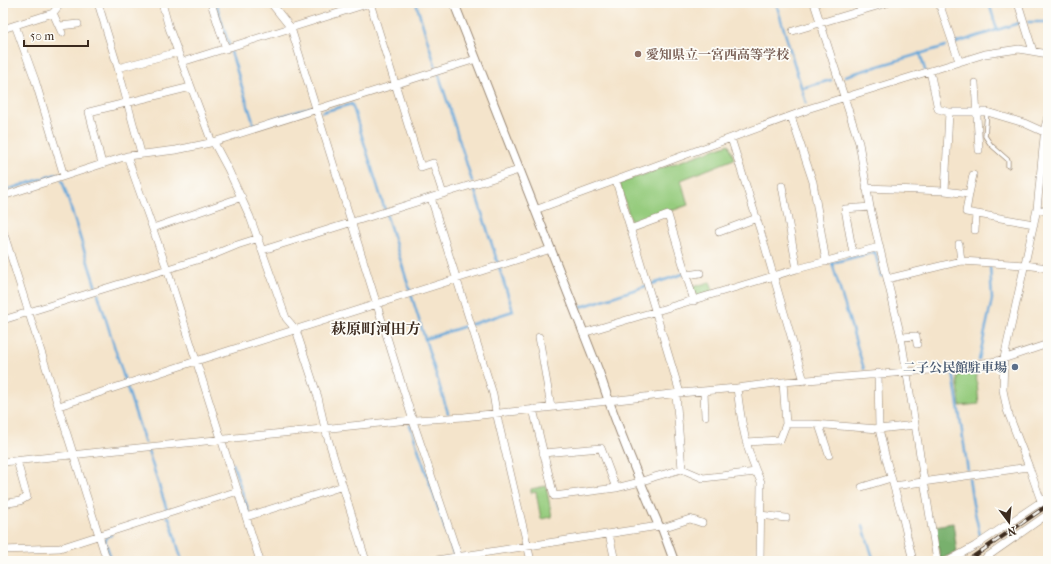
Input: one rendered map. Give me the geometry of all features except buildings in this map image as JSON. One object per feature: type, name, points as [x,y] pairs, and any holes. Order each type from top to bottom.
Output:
[{"type":"street","points":[[3,29],[53,13],[60,3]]},
{"type":"street","points":[[98,3],[142,153]]},
{"type":"street","points":[[162,3],[169,28],[210,140],[213,141],[242,197],[259,238],[286,318],[296,330],[318,397],[325,429],[366,561]]},
{"type":"street","points":[[212,3],[226,49]]},
{"type":"street","points":[[271,3],[291,28],[413,420],[455,547],[461,559]]},
{"type":"street","points":[[182,62],[370,3],[421,167],[433,163],[443,194]]},
{"type":"street","points":[[454,3],[551,249],[608,401],[640,482],[674,561]]},
{"type":"street","points":[[816,3],[820,23],[859,143],[870,207],[901,337],[936,561]]},
{"type":"street","points":[[793,31],[876,5],[887,3]]},
{"type":"street","points":[[939,3],[959,61]]},
{"type":"street","points":[[1018,3],[1033,51]]},
{"type":"street","points":[[53,13],[62,33]]},
{"type":"street","points":[[60,26],[78,24]]},
{"type":"street","points":[[15,25],[35,80],[64,176]]},
{"type":"street","points":[[535,210],[807,110],[807,108],[959,61],[985,54],[1019,49],[1048,54]]},
{"type":"street","points":[[118,68],[178,52]]},
{"type":"street","points":[[3,196],[127,156],[176,150],[213,141],[476,59]]},
{"type":"street","points":[[930,71],[938,109],[949,112],[987,112],[1024,123],[1044,132]]},
{"type":"street","points":[[975,83],[978,112],[979,150]]},
{"type":"street","points":[[102,164],[89,112],[191,87]]},
{"type":"street","points":[[945,191],[949,112]]},
{"type":"street","points":[[791,116],[813,182],[826,262]]},
{"type":"street","points":[[981,561],[1048,513],[1041,501],[1007,410],[1003,390],[1004,358],[1037,210],[1044,132],[1048,116]]},
{"type":"street","points":[[731,138],[804,381]]},
{"type":"street","points":[[127,156],[167,269],[260,561]]},
{"type":"street","points":[[263,250],[519,170]]},
{"type":"street","points":[[973,175],[966,212],[1034,224]]},
{"type":"street","points":[[616,181],[678,393],[682,469]]},
{"type":"street","points":[[782,186],[797,269]]},
{"type":"street","points":[[866,188],[945,191],[969,194]]},
{"type":"street","points":[[153,228],[242,197]]},
{"type":"street","points":[[431,198],[491,387],[531,561]]},
{"type":"street","points":[[853,254],[845,209],[870,207]]},
{"type":"street","points":[[1037,210],[1048,212]]},
{"type":"street","points":[[975,230],[976,214]]},
{"type":"street","points":[[630,229],[668,215],[694,301]]},
{"type":"street","points":[[719,232],[756,218]]},
{"type":"street","points":[[3,231],[107,561]]},
{"type":"street","points":[[3,320],[167,269],[259,238]]},
{"type":"street","points":[[959,244],[960,261]]},
{"type":"street","points":[[583,333],[797,269],[879,247]]},
{"type":"street","points":[[59,406],[196,361],[457,280],[551,249]]},
{"type":"street","points":[[887,279],[960,261],[1048,268]]},
{"type":"street","points":[[687,276],[700,273]]},
{"type":"street","points":[[901,337],[916,336],[917,344]]},
{"type":"street","points":[[539,337],[551,407]]},
{"type":"street","points":[[3,462],[413,420],[464,417],[496,412],[678,393],[704,392],[782,382],[878,373],[907,372],[997,361],[1048,344]]},
{"type":"street","points":[[878,373],[879,429],[913,561]]},
{"type":"street","points":[[746,442],[780,440],[786,424],[782,382]]},
{"type":"street","points":[[737,388],[741,422],[746,442],[761,482],[760,561]]},
{"type":"street","points":[[704,392],[706,416]]},
{"type":"street","points":[[533,409],[554,496],[616,488],[682,469],[703,478],[756,472]]},
{"type":"street","points":[[786,424],[879,429],[915,425]]},
{"type":"street","points":[[819,425],[830,454]]},
{"type":"street","points":[[543,454],[600,448],[616,488]]},
{"type":"street","points":[[3,504],[20,501],[27,497],[17,461]]},
{"type":"street","points":[[894,486],[1029,467]]},
{"type":"street","points":[[862,487],[891,478]]},
{"type":"street","points":[[246,517],[343,486]]},
{"type":"street","points":[[3,550],[60,548],[238,491]]},
{"type":"street","points":[[948,561],[975,546],[1048,496]]},
{"type":"street","points":[[760,515],[786,518]]},
{"type":"street","points":[[430,561],[461,559],[527,546],[660,527],[690,519],[702,523]]},
{"type":"street","points":[[609,534],[615,561]]},
{"type":"lane","points":[[987,112],[986,136],[991,145],[1008,160],[1008,166]]},
{"type":"green space","points":[[729,144],[734,159],[681,180],[688,205],[632,225],[620,183]]},
{"type":"green space","points":[[710,282],[714,294],[695,299],[692,287]]},
{"type":"green space","points":[[976,373],[979,404],[960,406],[957,375]]},
{"type":"green space","points":[[546,486],[552,517],[541,519],[536,492],[531,493],[531,489]]},
{"type":"green space","points":[[953,523],[957,552],[940,559],[935,526]]},
{"type":"waterway","points":[[216,3],[229,45]]},
{"type":"waterway","points":[[416,3],[436,68]]},
{"type":"waterway","points":[[776,3],[806,103]]},
{"type":"waterway","points":[[989,3],[997,30]]},
{"type":"waterway","points":[[956,43],[1022,22]]},
{"type":"waterway","points":[[1028,22],[1048,22]]},
{"type":"waterway","points":[[845,76],[946,46]]},
{"type":"waterway","points":[[231,52],[254,125],[312,107]]},
{"type":"waterway","points":[[920,53],[925,70]]},
{"type":"waterway","points":[[439,75],[472,181]]},
{"type":"waterway","points":[[802,88],[831,80]]},
{"type":"waterway","points":[[322,112],[352,104],[448,413]]},
{"type":"waterway","points":[[3,191],[57,174]]},
{"type":"waterway","points":[[62,180],[96,288]]},
{"type":"waterway","points":[[425,339],[513,311],[474,188]]},
{"type":"waterway","points":[[864,369],[832,263],[875,252],[881,276],[883,276]]},
{"type":"waterway","points":[[979,360],[992,299],[990,266]]},
{"type":"waterway","points":[[581,307],[683,274]]},
{"type":"waterway","points":[[98,294],[125,381]]},
{"type":"waterway","points":[[953,372],[968,471]]},
{"type":"waterway","points":[[127,387],[145,443]]},
{"type":"waterway","points":[[410,425],[454,555]]},
{"type":"waterway","points":[[148,451],[167,510]]},
{"type":"waterway","points":[[233,464],[249,513]]},
{"type":"waterway","points":[[969,478],[980,535]]},
{"type":"waterway","points":[[167,517],[169,517],[182,561]]},
{"type":"waterway","points":[[863,526],[874,561]]},
{"type":"waterway","points":[[111,535],[108,536],[105,541],[112,561]]},
{"type":"railway","points":[[967,561],[1048,505]]},
{"type":"place","name":"愛知県立一宮西高等学校","points":[[638,54]]},
{"type":"place","name":"二子公民館駐車場","points":[[1015,367]]},
{"type":"district","name":"萩原町河田方","points":[[376,329]]}]
